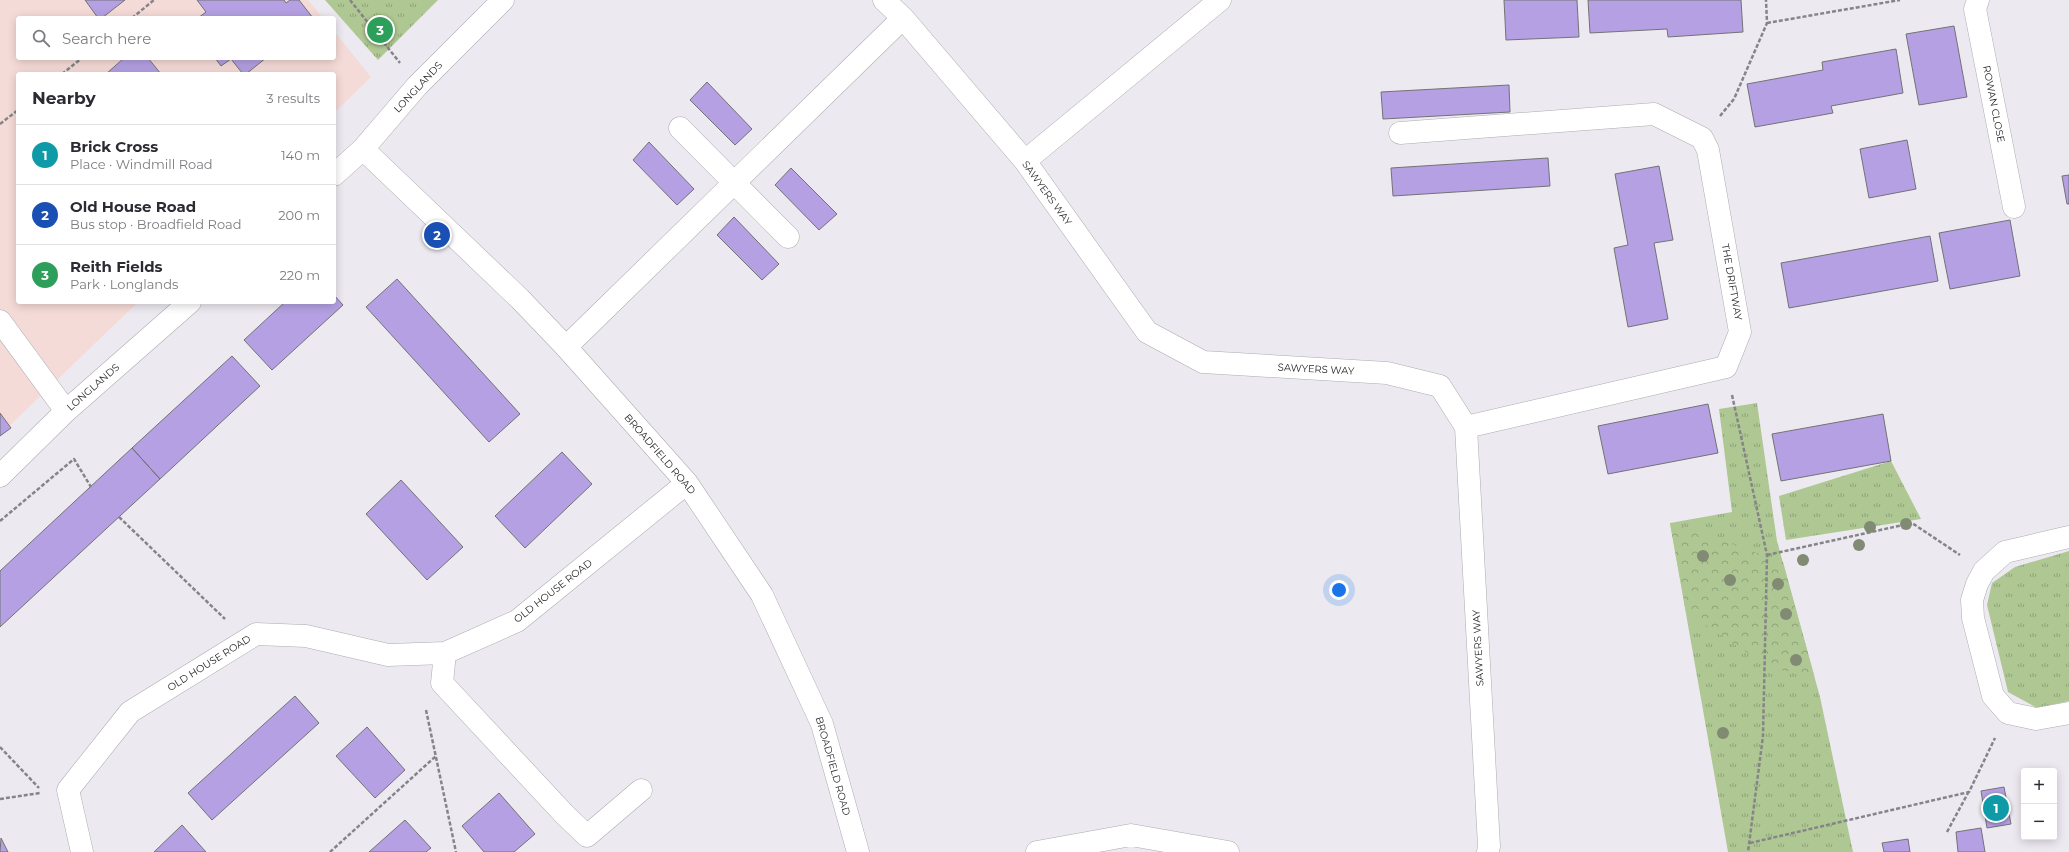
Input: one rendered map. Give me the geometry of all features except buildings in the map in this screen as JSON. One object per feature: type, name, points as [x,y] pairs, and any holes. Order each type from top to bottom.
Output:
[{"type":"street","name":"LONGLANDS","points":[[336,173],[363,149],[417,86],[503,0]]},
{"type":"street","name":"SAWYERS WAY","points":[[884,0],[903,18],[1025,161],[1147,332],[1203,362],[1387,373],[1440,386],[1466,427],[1489,846],[1488,852]]},
{"type":"street","name":"ROWAN CLOSE","points":[[1978,0],[1976,9],[2014,207]]},
{"type":"street","points":[[1025,161],[1210,3]]},
{"type":"street","points":[[566,347],[903,18]]},
{"type":"street","points":[[1400,133],[1654,114],[1702,138]]},
{"type":"street","points":[[680,128],[788,237]]},
{"type":"street","name":"THE DRIFTWAY","points":[[1702,138],[1708,150],[1740,332],[1726,367]]},
{"type":"street","name":"BROADFIELD ROAD","points":[[363,149],[520,299],[566,347],[687,483],[762,595],[819,717],[858,852]]},
{"type":"street","name":"LONGLANDS","points":[[0,476],[66,411],[188,304]]},
{"type":"street","points":[[0,321],[66,411]]},
{"type":"street","points":[[1466,427],[1726,367]]},
{"type":"street","name":"OLD HOUSE ROAD","points":[[82,852],[68,790],[130,712],[256,634],[306,636],[388,655],[445,653],[517,621],[687,483]]},
{"type":"street","points":[[2069,537],[2005,552],[1984,571],[1977,584],[1972,600],[1973,618],[1993,696],[2008,713],[2036,719],[2069,713]]},
{"type":"street","points":[[445,653],[442,683],[587,836],[641,790]]},
{"type":"street","points":[[1038,852],[1131,835],[1228,852]]},
{"type":"path","points":[[134,16],[154,0]]},
{"type":"path","points":[[350,0],[417,86]]},
{"type":"path","points":[[1702,138],[1734,99],[1767,23],[1766,0]]},
{"type":"path","points":[[1767,23],[1900,0]]},
{"type":"path","points":[[64,72],[80,60]]},
{"type":"path","points":[[0,124],[16,112]]},
{"type":"path","points":[[1726,367],[1767,555],[1763,736],[1748,852]]},
{"type":"path","points":[[0,521],[74,459],[91,487]]},
{"type":"path","points":[[119,517],[235,628],[240,645]]},
{"type":"path","points":[[1767,555],[1912,523],[1984,571]]},
{"type":"path","points":[[425,705],[456,852]]},
{"type":"path","points":[[1947,832],[1969,792],[2008,713]]},
{"type":"path","points":[[0,747],[43,793],[0,799]]},
{"type":"path","points":[[330,852],[436,756]]},
{"type":"path","points":[[1750,843],[1969,792]]},
{"type":"shaded area","points":[[0,0],[308,0],[321,16],[16,16],[16,60],[336,60],[336,33],[371,77],[336,111],[336,72],[16,72],[16,304],[136,304],[0,435]]},
{"type":"green space","points":[[325,0],[438,0],[378,60]]},
{"type":"green space","points":[[1757,403],[1777,541],[1820,697],[1853,852],[1728,852],[1670,523],[1732,512],[1719,409]]},
{"type":"green space","points":[[1891,461],[1921,519],[1786,540],[1779,496]]},
{"type":"green space","points":[[1670,523],[1783,562],[1814,675],[1772,669],[1686,612]]},
{"type":"green space","points":[[2069,551],[2069,701],[2037,708],[2008,692],[1987,605],[1992,583],[2015,567]]},
{"type":"place","name":"Reith Fields","points":[[380,30]]},
{"type":"place","name":"Old House Road","points":[[437,235]]},
{"type":"place","name":"Brick Cross","points":[[1996,808]]}]
